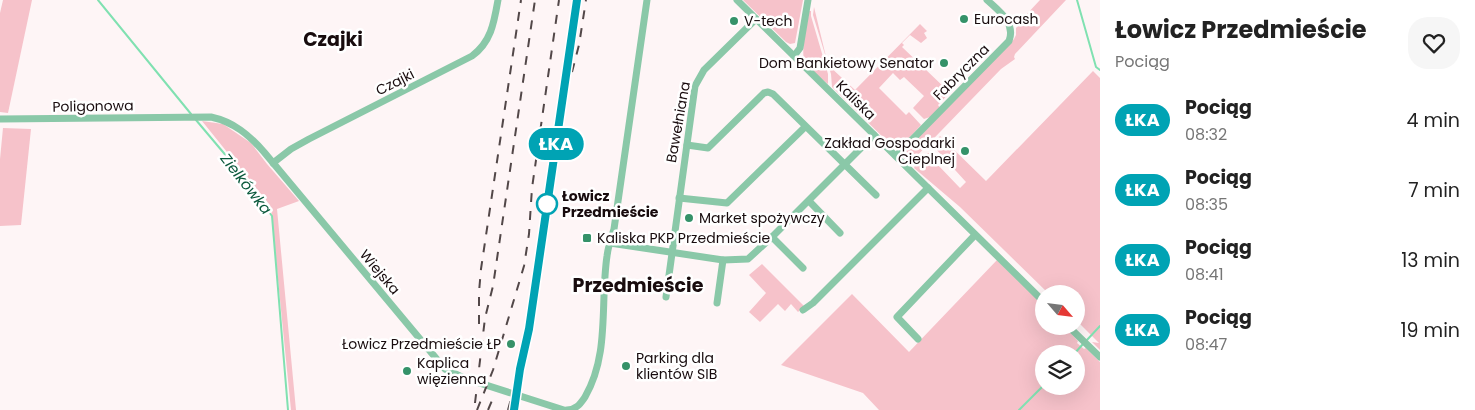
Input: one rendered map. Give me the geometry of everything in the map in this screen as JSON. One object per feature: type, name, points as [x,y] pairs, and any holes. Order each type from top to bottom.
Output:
[{"type":"street","name":"Czajki","points":[[273,163],[291,149],[309,139],[455,66],[479,52],[491,34],[498,0]]},
{"type":"street","points":[[573,410],[580,404],[588,391],[600,358],[607,261],[614,229],[647,0]]},
{"type":"street","name":"Kaliska","points":[[736,0],[1035,293]]},
{"type":"street","points":[[794,56],[800,48],[808,0]]},
{"type":"street","name":"Fabryczna","points":[[896,156],[1009,41],[1012,29],[1010,24],[987,0]]},
{"type":"street","name":"Bawełniana","points":[[666,297],[695,86],[698,78],[756,19]]},
{"type":"street","points":[[686,145],[708,148],[764,92],[768,92],[773,94],[876,195]]},
{"type":"street","name":"Wiejska","points":[[200,117],[216,118],[232,123],[250,137],[445,369],[467,379],[566,410],[573,410]]},
{"type":"street","name":"Poligonowa","points":[[0,119],[200,117]]},
{"type":"street","points":[[679,198],[727,203],[805,127]]},
{"type":"street","points":[[610,243],[723,260],[748,259],[874,135]]},
{"type":"street","points":[[803,310],[928,188]]},
{"type":"street","points":[[809,201],[840,232]]},
{"type":"street","points":[[918,339],[897,317],[975,235]]},
{"type":"street","points":[[772,237],[803,268]]},
{"type":"street","points":[[717,303],[723,260]]},
{"type":"street","points":[[1077,335],[1100,357]]},
{"type":"shaded area","points":[[3,0],[32,0],[8,113],[0,112],[0,13]]},
{"type":"shaded area","points":[[743,0],[803,0],[795,43],[790,44],[786,42]]},
{"type":"shaded area","points":[[1040,0],[1066,0],[1015,54],[1015,59],[1001,69],[910,163],[902,157],[904,152],[1014,39],[1016,28]]},
{"type":"shaded area","points":[[814,7],[827,61],[813,15]]},
{"type":"shaded area","points":[[809,11],[811,11],[828,74],[828,84],[815,74],[805,62],[804,44]]},
{"type":"shaded area","points":[[920,24],[927,31],[924,33],[927,38],[921,43],[910,35],[902,43],[904,45],[902,47],[946,89],[949,87],[951,91],[938,105],[940,108],[930,117],[924,119],[913,108],[924,96],[904,77],[900,80],[893,73],[879,88],[906,115],[909,112],[921,125],[898,150],[832,87],[828,65],[855,90]]},
{"type":"shaded area","points":[[1093,71],[1100,78],[1100,350],[1092,342],[1099,343],[1085,329],[1085,285],[1040,285],[960,207],[914,168],[920,158],[930,153],[940,161],[937,164],[960,188],[966,182],[935,148],[934,143],[940,136],[986,181]]},
{"type":"shaded area","points":[[202,121],[223,124],[251,143],[299,201],[277,209],[296,410],[291,410],[271,209],[269,204]]},
{"type":"shaded area","points":[[3,128],[31,129],[21,225],[0,226],[0,159]]},
{"type":"shaded area","points":[[997,260],[1035,297],[1035,335],[1072,335],[1079,345],[1035,345],[1035,395],[1085,395],[1086,348],[1100,362],[1100,410],[879,410],[863,393],[781,365],[852,294],[909,352]]},
{"type":"shaded area","points":[[762,264],[804,306],[798,312],[791,304],[785,311],[778,304],[760,322],[749,312],[766,293],[749,275]]},
{"type":"waterway","name":"Zielkówka","points":[[98,0],[191,114]]},
{"type":"waterway","points":[[1077,0],[1096,67],[1100,70]]},
{"type":"waterway","name":"Zielkówka","points":[[196,120],[228,158],[272,216],[288,410]]},
{"type":"waterway","points":[[1086,341],[1100,326]]},
{"type":"waterway","points":[[1019,410],[1035,394]]},
{"type":"railway","points":[[479,324],[481,269],[521,0]]},
{"type":"railway","points":[[475,403],[485,318],[493,286],[535,0]]},
{"type":"railway","points":[[477,410],[493,370],[524,266],[529,234],[532,188],[559,0]]},
{"type":"railway","points":[[508,410],[527,340],[577,0]]},
{"type":"railway","points":[[572,72],[579,45],[586,0]]},
{"type":"railway","points":[[488,410],[494,396]]},
{"type":"train","name":"ŁKA","points":[[514,410],[520,369],[529,329],[577,0]]},
{"type":"place","name":"Eurocash","points":[[964,19]]},
{"type":"place","name":"V-tech","points":[[734,21]]},
{"type":"place","name":"Dom Bankietowy Senator","points":[[944,63]]},
{"type":"place","name":"Zakład Gospodarki Cieplnej","points":[[965,151]]},
{"type":"place","name":"Łowicz Przedmieście","points":[[547,204]]},
{"type":"place","name":"Market spożywczy","points":[[689,218]]},
{"type":"place","name":"Kaliska PKP Przedmieście","points":[[587,238]]},
{"type":"place","name":"Łowicz Przedmieście ŁP","points":[[511,344]]},
{"type":"place","name":"Parking dla klientów SIB","points":[[626,366]]},
{"type":"place","name":"Kaplica więzienna","points":[[407,371]]},
{"type":"district","name":"Czajki","points":[[333,39]]},
{"type":"district","name":"Przedmieście","points":[[638,285]]}]
